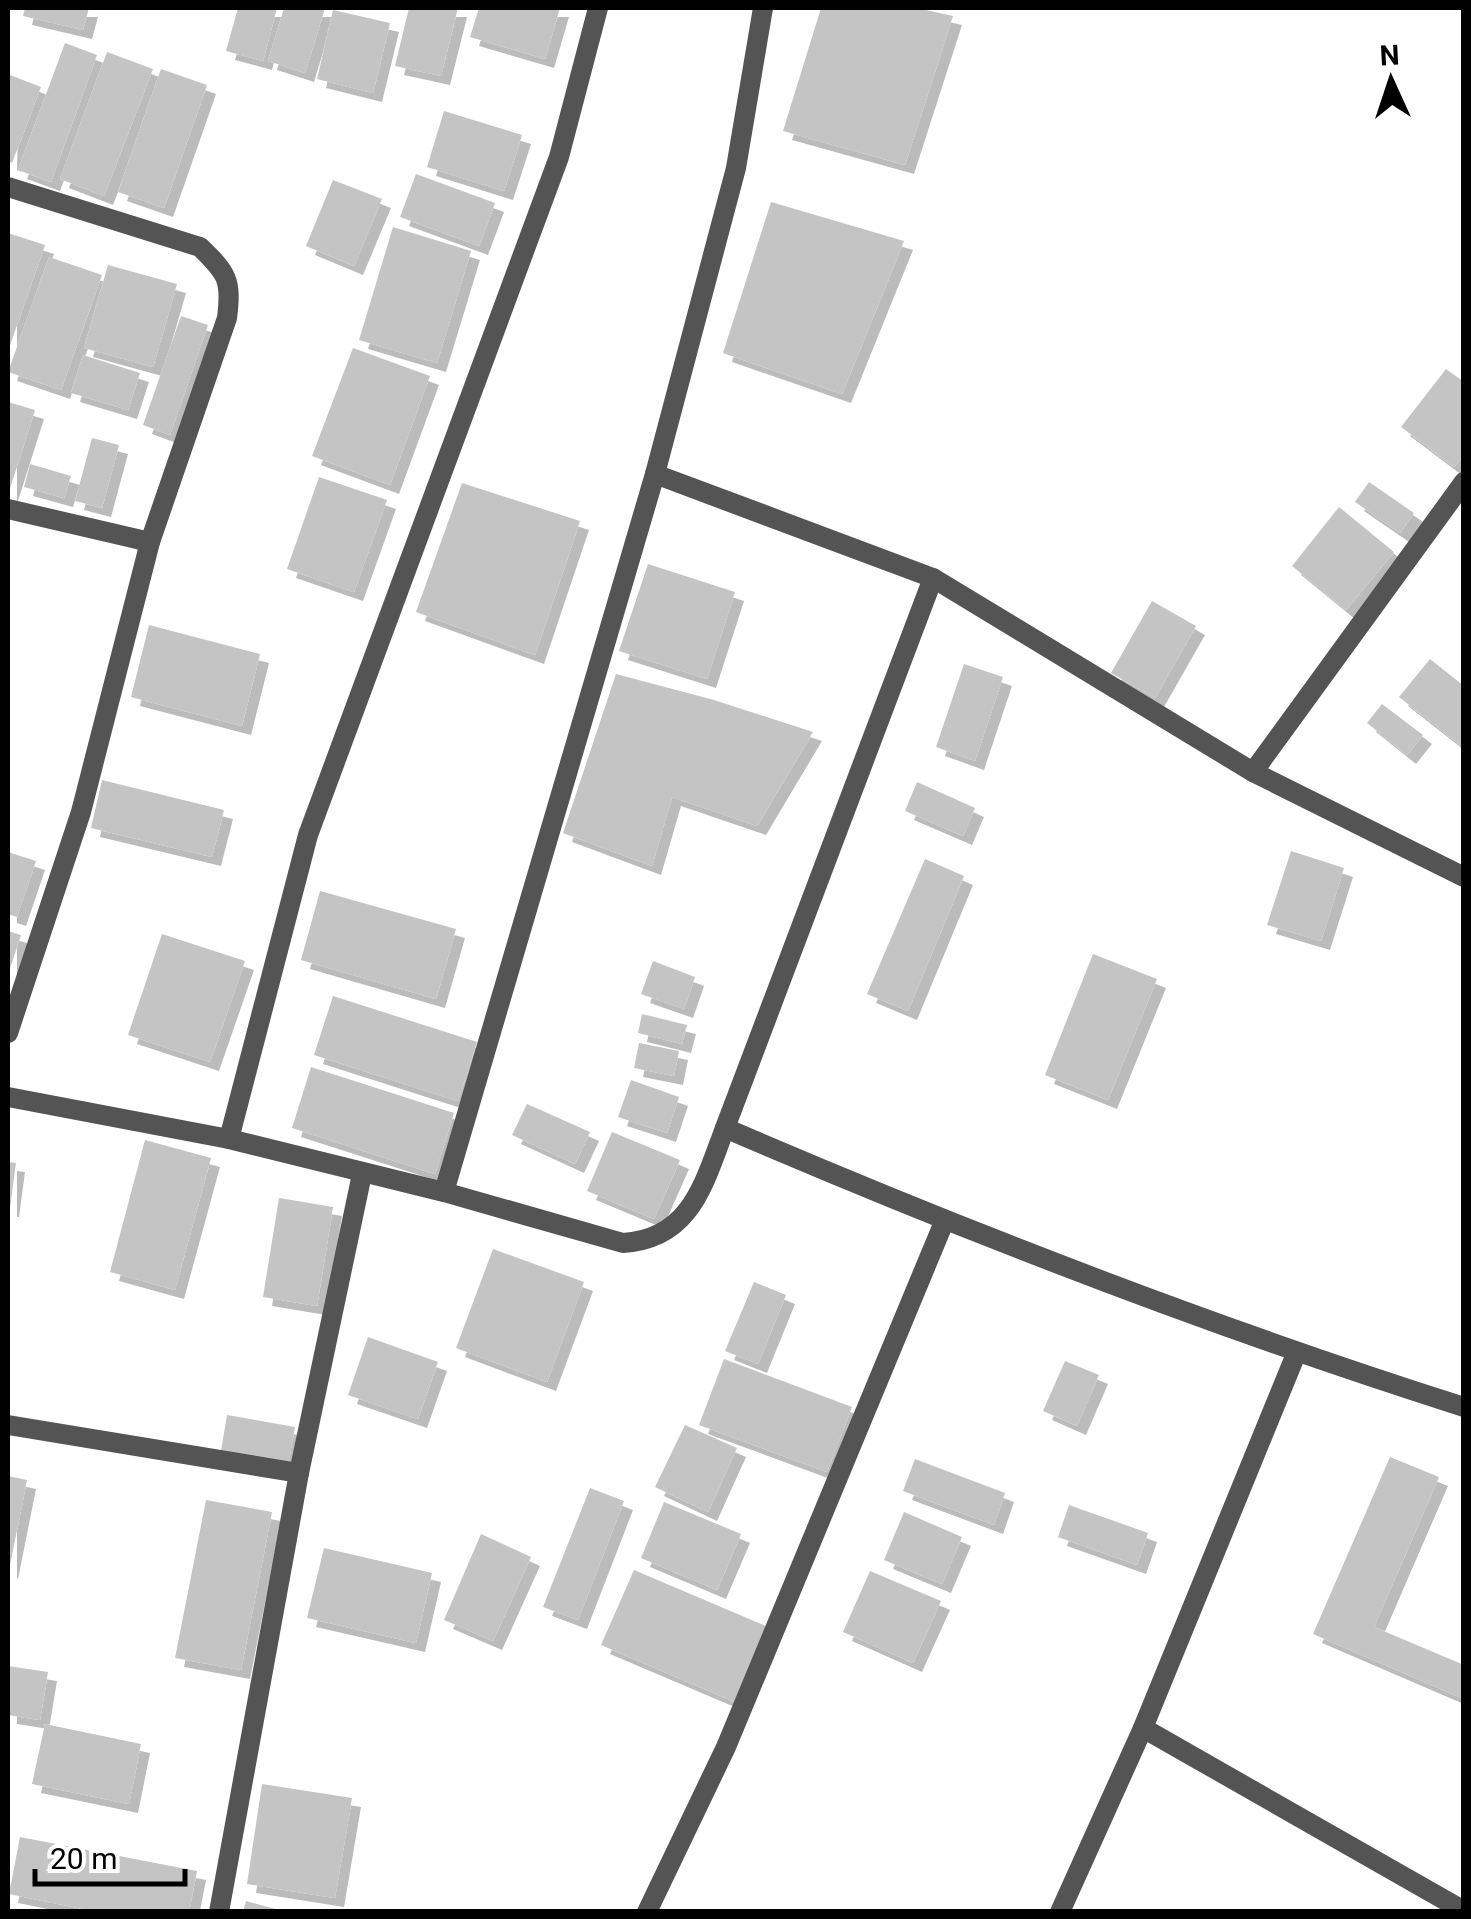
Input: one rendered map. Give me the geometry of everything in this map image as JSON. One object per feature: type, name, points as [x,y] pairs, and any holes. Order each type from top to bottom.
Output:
[{"type":"street","points":[[228,1138],[308,836],[560,157],[598,8]]},
{"type":"street","points":[[444,1192],[655,474],[736,168],[763,8]]},
{"type":"street","points":[[8,187],[200,246],[224,270],[230,296],[227,318],[150,542],[81,812],[8,1033]]},
{"type":"street","points":[[655,474],[933,578],[1253,772],[1464,877]]},
{"type":"street","points":[[1253,772],[1464,482]]},
{"type":"street","points":[[8,509],[150,542]]},
{"type":"street","points":[[8,1097],[228,1138],[444,1192],[600,1239],[642,1242],[669,1230],[688,1213],[725,1128],[933,578]]},
{"type":"street","points":[[725,1128],[944,1222],[1296,1354],[1464,1408]]},
{"type":"street","points":[[219,1912],[299,1473],[362,1174]]},
{"type":"street","points":[[647,1912],[726,1747],[944,1222]]},
{"type":"street","points":[[1060,1912],[1143,1728],[1296,1354]]},
{"type":"street","points":[[8,1425],[299,1473]]},
{"type":"street","points":[[1143,1728],[1464,1912]]},
{"type":"building","points":[[25,8],[89,8],[83,30],[23,16]]},
{"type":"building","points":[[238,8],[277,8],[263,61],[226,51]]},
{"type":"building","points":[[284,8],[325,8],[305,73],[268,61]]},
{"type":"building","points":[[409,8],[458,8],[441,76],[395,66]]},
{"type":"building","points":[[479,8],[560,8],[545,59],[470,37]]},
{"type":"building","points":[[821,8],[917,8],[953,16],[905,165],[783,131]]},
{"type":"building","points":[[333,10],[390,23],[373,93],[317,79]]},
{"type":"building","points":[[65,43],[97,55],[51,182],[18,170]]},
{"type":"building","points":[[107,52],[153,69],[104,196],[60,179]]},
{"type":"building","points":[[161,69],[207,85],[164,208],[118,192]]},
{"type":"building","points":[[10,75],[41,87],[12,163],[8,161]]},
{"type":"building","points":[[444,111],[522,135],[504,191],[427,167]]},
{"type":"building","points":[[416,174],[495,203],[479,246],[400,217]]},
{"type":"building","points":[[333,180],[382,199],[354,266],[306,246]]},
{"type":"building","points":[[771,202],[904,241],[842,394],[723,353]]},
{"type":"building","points":[[393,227],[471,251],[437,363],[359,340]]},
{"type":"building","points":[[8,233],[45,245],[8,351]]},
{"type":"building","points":[[49,257],[102,275],[61,390],[8,372]]},
{"type":"building","points":[[108,265],[177,284],[153,367],[84,348]]},
{"type":"building","points":[[181,316],[208,325],[170,435],[143,425]]},
{"type":"building","points":[[353,348],[430,376],[390,485],[312,456]]},
{"type":"building","points":[[83,355],[140,373],[128,410],[71,393]]},
{"type":"building","points":[[1446,369],[1464,382],[1464,455],[1454,467],[1401,427]]},
{"type":"building","points":[[8,402],[35,410],[8,495]]},
{"type":"building","points":[[92,438],[119,445],[102,508],[75,501]]},
{"type":"building","points":[[30,464],[71,476],[64,498],[24,487]]},
{"type":"building","points":[[319,477],[387,500],[354,592],[287,569]]},
{"type":"building","points":[[1369,482],[1414,513],[1400,533],[1355,502]]},
{"type":"building","points":[[462,483],[580,521],[535,655],[416,612]]},
{"type":"building","points":[[1339,507],[1394,552],[1346,610],[1292,566]]},
{"type":"building","points":[[648,564],[735,592],[707,679],[619,651]]},
{"type":"building","points":[[1152,601],[1196,626],[1155,698],[1111,673]]},
{"type":"building","points":[[149,625],[260,654],[242,726],[131,697]]},
{"type":"building","points":[[1430,659],[1464,686],[1464,748],[1399,697]]},
{"type":"building","points":[[964,664],[1003,677],[975,761],[936,747]]},
{"type":"building","points":[[616,674],[813,732],[757,826],[672,797],[652,866],[563,833]]},
{"type":"building","points":[[1382,704],[1423,735],[1407,755],[1367,723]]},
{"type":"building","points":[[102,780],[224,810],[212,857],[91,828]]},
{"type":"building","points":[[917,782],[975,808],[963,836],[905,811]]},
{"type":"building","points":[[1291,851],[1344,868],[1321,941],[1267,925]]},
{"type":"building","points":[[8,852],[36,861],[17,917],[8,914]]},
{"type":"building","points":[[925,859],[964,876],[908,1011],[867,994]]},
{"type":"building","points":[[320,891],[456,929],[436,999],[301,960]]},
{"type":"building","points":[[8,931],[21,935],[8,975]]},
{"type":"building","points":[[162,934],[245,961],[210,1062],[128,1035]]},
{"type":"building","points":[[1093,954],[1157,979],[1108,1100],[1045,1075]]},
{"type":"building","points":[[653,961],[695,977],[684,1009],[641,994]]},
{"type":"building","points":[[333,996],[477,1042],[458,1101],[314,1055]]},
{"type":"building","points":[[642,1014],[687,1025],[682,1044],[638,1033]]},
{"type":"building","points":[[639,1043],[679,1051],[674,1076],[634,1068]]},
{"type":"building","points":[[311,1067],[454,1113],[435,1174],[292,1128]]},
{"type":"building","points":[[631,1080],[679,1097],[667,1133],[618,1117]]},
{"type":"building","points":[[527,1104],[590,1132],[575,1164],[512,1135]]},
{"type":"building","points":[[612,1132],[680,1160],[654,1219],[587,1191]]},
{"type":"building","points":[[145,1140],[211,1158],[175,1290],[110,1272]]},
{"type":"building","points":[[8,1162],[16,1163],[10,1208],[8,1208]]},
{"type":"building","points":[[279,1198],[333,1207],[317,1306],[263,1297]]},
{"type":"building","points":[[493,1249],[584,1282],[547,1382],[456,1348]]},
{"type":"building","points":[[754,1282],[786,1295],[758,1364],[725,1351]]},
{"type":"building","points":[[368,1337],[438,1362],[418,1419],[348,1395]]},
{"type":"building","points":[[724,1359],[852,1407],[827,1472],[699,1425]]},
{"type":"building","points":[[1065,1361],[1099,1375],[1077,1426],[1043,1411]]},
{"type":"building","points":[[227,1415],[295,1427],[288,1464],[221,1451]]},
{"type":"building","points":[[685,1425],[737,1448],[708,1512],[655,1487]]},
{"type":"building","points":[[1390,1457],[1439,1477],[1374,1627],[1464,1665],[1464,1699],[1313,1634]]},
{"type":"building","points":[[915,1459],[1005,1493],[994,1525],[903,1491]]},
{"type":"building","points":[[8,1476],[27,1480],[9,1570],[8,1569]]},
{"type":"building","points":[[590,1488],[624,1501],[578,1620],[543,1607]]},
{"type":"building","points":[[206,1500],[272,1512],[241,1670],[175,1658]]},
{"type":"building","points":[[664,1502],[741,1534],[717,1590],[641,1558]]},
{"type":"building","points":[[1069,1505],[1148,1533],[1137,1565],[1058,1537]]},
{"type":"building","points":[[904,1512],[962,1537],[942,1584],[884,1560]]},
{"type":"building","points":[[481,1534],[531,1557],[493,1641],[444,1620]]},
{"type":"building","points":[[324,1548],[432,1573],[416,1643],[307,1618]]},
{"type":"building","points":[[634,1570],[768,1627],[735,1702],[601,1645]]},
{"type":"building","points":[[870,1571],[941,1601],[913,1663],[843,1632]]},
{"type":"building","points":[[8,1666],[48,1672],[40,1720],[8,1715]]},
{"type":"building","points":[[45,1724],[141,1744],[129,1804],[32,1784]]},
{"type":"building","points":[[262,1784],[352,1798],[335,1898],[247,1884]]},
{"type":"building","points":[[20,1837],[197,1871],[189,1912],[98,1912],[9,1894]]},
{"type":"building","points":[[246,1901],[279,1910],[279,1912],[243,1912]]}]
